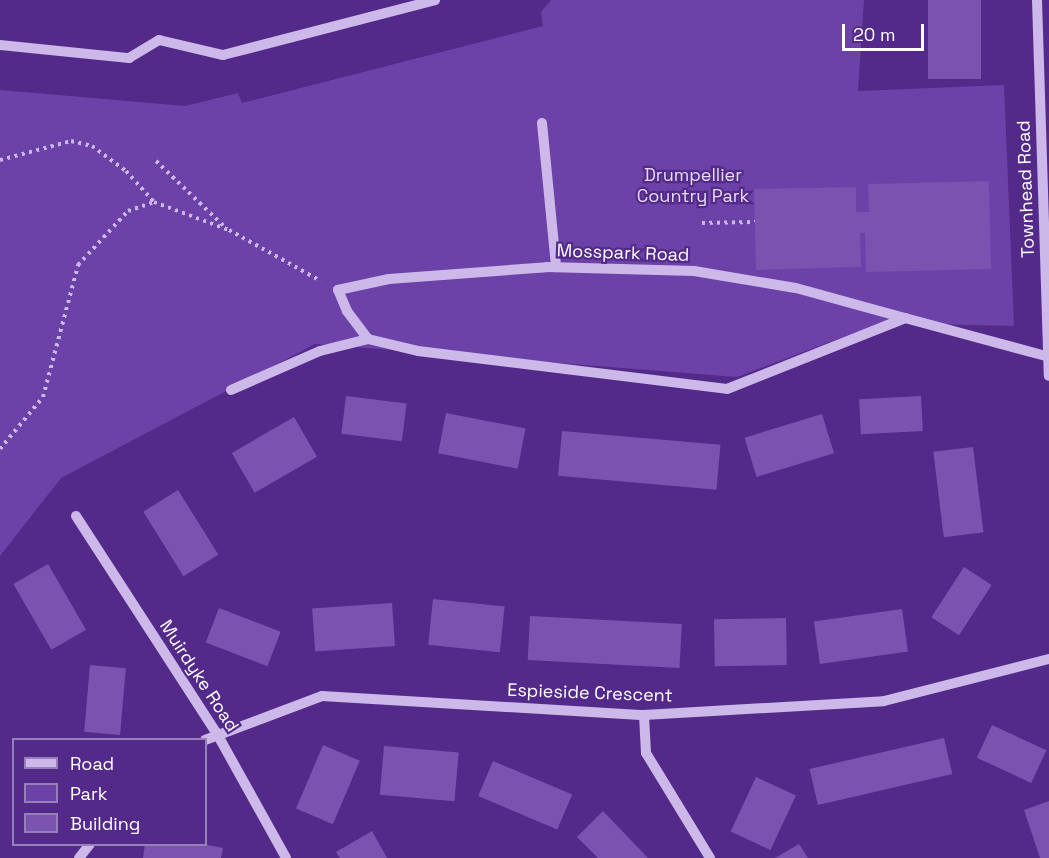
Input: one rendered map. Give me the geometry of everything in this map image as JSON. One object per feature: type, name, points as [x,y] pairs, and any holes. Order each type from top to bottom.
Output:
[{"type":"street","points":[[0,45],[129,58],[159,40],[223,55],[435,0]]},
{"type":"street","name":"Townhead Road","points":[[1037,0],[1046,356],[1049,376]]},
{"type":"street","points":[[542,123],[556,267]]},
{"type":"street","name":"Mosspark Road","points":[[338,290],[389,279],[556,267],[694,271],[796,288],[1046,356]]},
{"type":"street","points":[[338,290],[347,311],[368,339]]},
{"type":"street","points":[[231,390],[320,351],[368,339],[418,351],[728,389],[904,318]]},
{"type":"street","name":"Muirdyke Road","points":[[76,516],[216,732],[286,858]]},
{"type":"street","name":"Espieside Crescent","points":[[207,739],[216,732],[322,696],[644,715],[884,701],[1049,659]]},
{"type":"street","points":[[644,715],[646,753],[710,858]]},
{"type":"street","points":[[79,858],[88,846]]},
{"type":"path","points":[[0,160],[40,146],[71,141],[92,146],[126,171],[153,202],[229,230],[338,290]]},
{"type":"path","points":[[156,161],[229,230]]},
{"type":"path","points":[[0,449],[43,397],[78,265],[128,211],[153,202]]},
{"type":"path","points":[[702,223],[755,222]]},
{"type":"green space","name":"Drumpellier Country Park","points":[[551,0],[864,0],[858,91],[1004,85],[1014,326],[880,323],[737,377],[315,344],[61,478],[0,556],[0,90],[185,106],[238,93],[242,103],[543,26],[541,12]]},
{"type":"building","points":[[928,0],[981,0],[981,79],[928,79]]},
{"type":"building","points":[[989,181],[991,269],[866,272],[865,233],[860,233],[861,267],[756,270],[754,189],[856,187],[856,212],[869,212],[868,184]]},
{"type":"building","points":[[346,396],[407,403],[402,441],[341,434]]},
{"type":"building","points":[[921,396],[923,431],[861,434],[859,399]]},
{"type":"building","points":[[446,413],[526,428],[518,469],[438,453]]},
{"type":"building","points":[[822,414],[834,453],[757,477],[745,438]]},
{"type":"building","points":[[294,417],[317,457],[255,493],[232,453]]},
{"type":"building","points":[[562,431],[720,445],[716,490],[558,476]]},
{"type":"building","points":[[973,447],[983,532],[944,537],[933,452]]},
{"type":"building","points":[[178,490],[218,554],[184,576],[143,512]]},
{"type":"building","points":[[48,564],[86,630],[51,650],[13,584]]},
{"type":"building","points":[[964,567],[992,585],[959,635],[931,617]]},
{"type":"building","points":[[433,599],[505,607],[500,652],[428,645]]},
{"type":"building","points":[[392,603],[395,646],[315,651],[312,609]]},
{"type":"building","points":[[219,608],[281,632],[267,666],[206,643]]},
{"type":"building","points":[[902,609],[908,652],[820,664],[814,621]]},
{"type":"building","points":[[530,616],[682,624],[679,668],[528,660]]},
{"type":"building","points":[[786,618],[787,665],[715,666],[714,619]]},
{"type":"building","points":[[90,665],[126,668],[120,735],[84,732]]},
{"type":"building","points":[[992,725],[1046,750],[1031,783],[977,758]]},
{"type":"building","points":[[944,738],[952,774],[818,805],[810,769]]},
{"type":"building","points":[[323,745],[360,761],[333,824],[296,809]]},
{"type":"building","points":[[384,746],[459,753],[454,801],[380,795]]},
{"type":"building","points":[[493,761],[572,795],[557,830],[478,796]]},
{"type":"building","points":[[756,777],[796,796],[771,850],[731,831]]},
{"type":"building","points":[[1049,801],[1049,858],[1040,858],[1024,810]]},
{"type":"building","points":[[603,811],[648,858],[598,858],[577,837]]},
{"type":"building","points":[[372,831],[387,858],[340,858],[336,852]]},
{"type":"building","points":[[799,844],[808,858],[775,858]]},
{"type":"building","points":[[207,845],[223,848],[221,858],[143,858],[145,846]]}]
